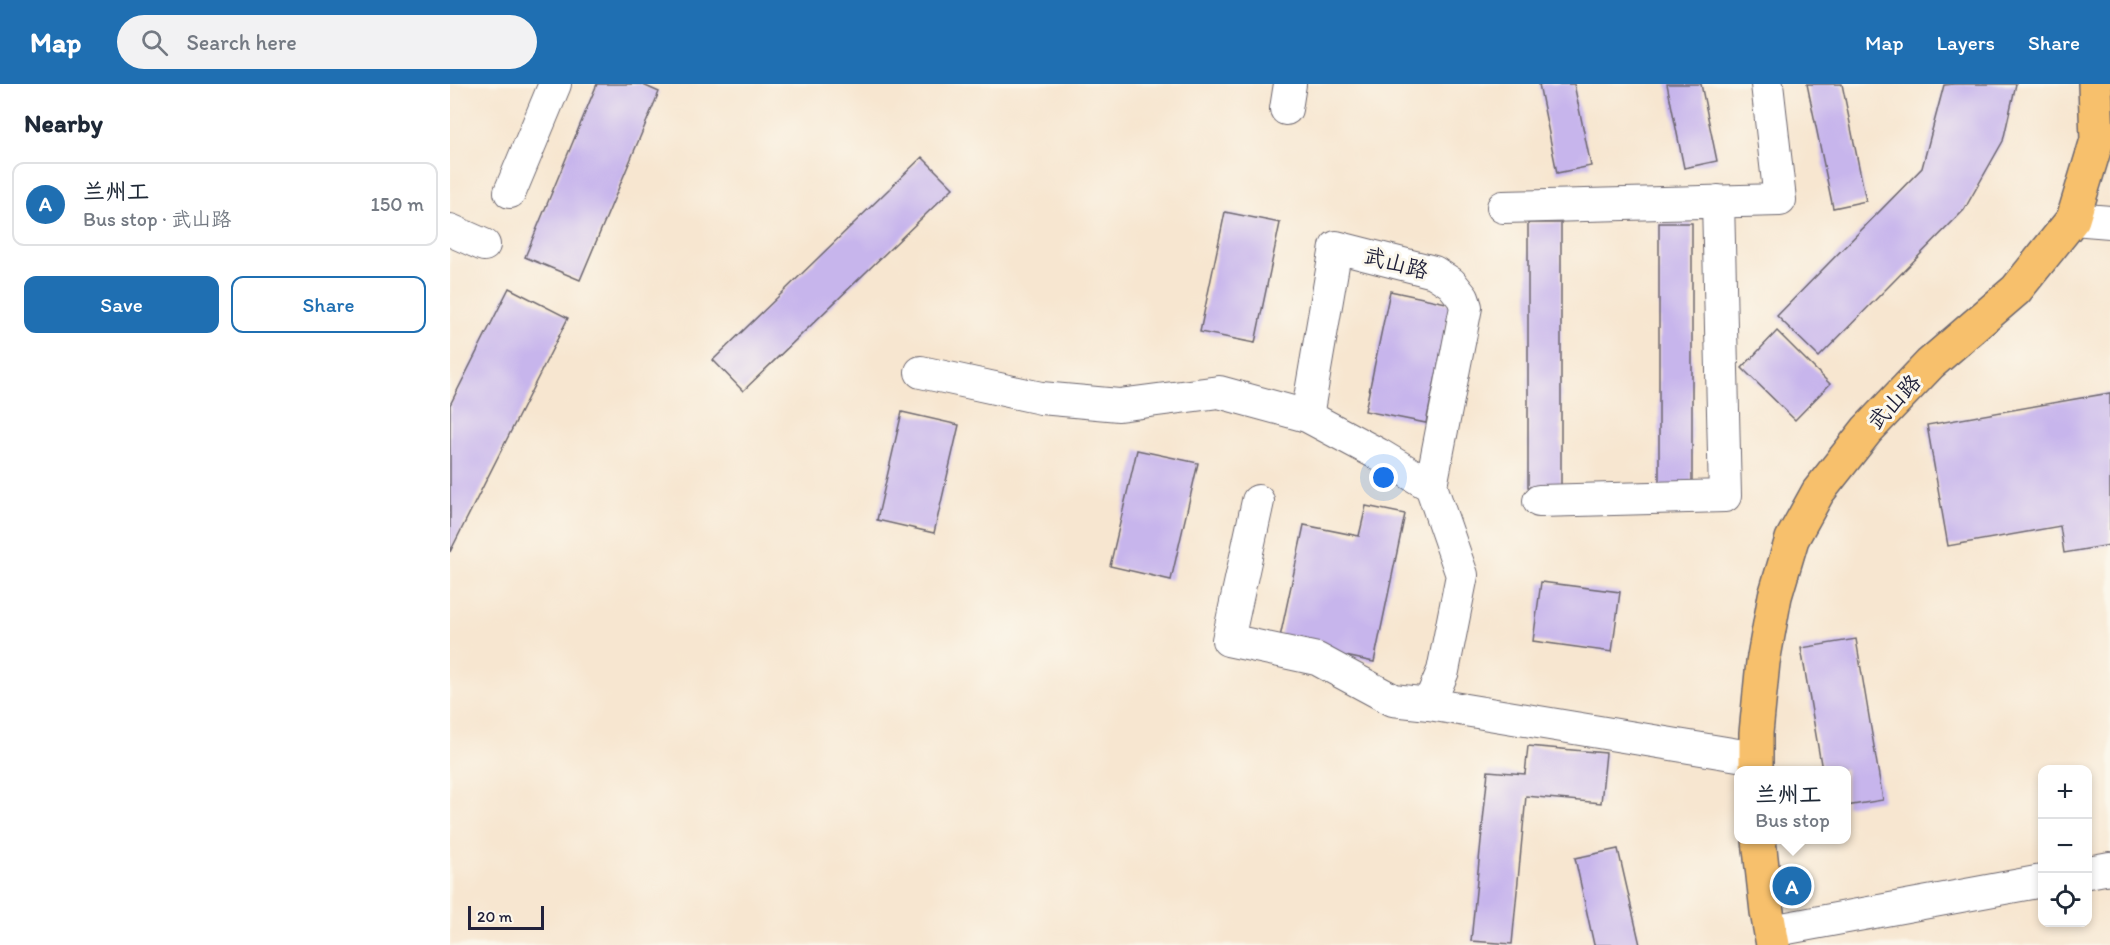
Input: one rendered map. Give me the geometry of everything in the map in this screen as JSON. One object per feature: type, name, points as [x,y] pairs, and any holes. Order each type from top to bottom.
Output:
[{"type":"main road","name":"武山路","points":[[1756,764],[1762,662],[1775,596],[1792,539],[1818,492],[1867,430],[1930,364],[2016,290],[2073,219],[2097,140],[2095,84]]},
{"type":"main road","points":[[1760,844],[1772,938]]},
{"type":"street","points":[[510,192],[555,84]]},
{"type":"street","points":[[1503,207],[1780,200],[1767,84]]},
{"type":"street","points":[[1539,501],[1725,496],[1718,201]]},
{"type":"street","points":[[2073,219],[2110,222]]},
{"type":"street","points":[[450,230],[484,245]]},
{"type":"street","name":"武山路","points":[[1307,416],[1336,247],[1443,276],[1458,290],[1466,307],[1431,486]]},
{"type":"street","points":[[921,372],[1041,398],[1119,405],[1219,392],[1307,416],[1378,454],[1431,486],[1462,575],[1443,671],[1430,704]]},
{"type":"street","name":"武山路","points":[[1258,501],[1228,640],[1317,659],[1393,700],[1430,704],[1756,764]]},
{"type":"street","points":[[2092,871],[2110,868]]},
{"type":"street","points":[[1772,938],[2038,882]]},
{"type":"building","points":[[597,84],[641,84],[659,92],[580,280],[525,257]]},
{"type":"building","points":[[1539,84],[1574,84],[1591,166],[1557,173]]},
{"type":"building","points":[[1667,84],[1701,84],[1717,161],[1684,168]]},
{"type":"building","points":[[1807,84],[1842,84],[1866,201],[1833,208]]},
{"type":"building","points":[[2016,84],[2003,141],[1964,210],[1819,357],[1777,316],[1922,168],[1944,85]]},
{"type":"building","points":[[922,157],[953,188],[743,391],[713,360]]},
{"type":"building","points":[[1225,212],[1280,223],[1255,343],[1200,332]]},
{"type":"building","points":[[1528,223],[1561,223],[1561,487],[1528,487]]},
{"type":"building","points":[[1659,223],[1692,223],[1692,487],[1659,487]]},
{"type":"building","points":[[509,288],[568,318],[450,552],[450,405]]},
{"type":"building","points":[[1390,291],[1451,304],[1426,423],[1365,411]]},
{"type":"building","points":[[1777,331],[1830,384],[1795,420],[1742,368]]},
{"type":"building","points":[[2110,393],[2110,545],[2064,553],[2060,526],[1948,546],[1927,425]]},
{"type":"building","points":[[902,412],[959,425],[934,533],[877,520]]},
{"type":"building","points":[[1137,450],[1198,463],[1171,580],[1110,566]]},
{"type":"building","points":[[1366,506],[1405,514],[1374,662],[1279,642],[1304,525],[1359,536]]},
{"type":"building","points":[[1541,582],[1620,592],[1612,652],[1533,641]]},
{"type":"building","points":[[1856,639],[1883,800],[1851,805],[1851,766],[1821,766],[1801,648]]},
{"type":"building","points":[[1528,746],[1606,753],[1601,803],[1526,796],[1512,944],[1471,941],[1488,771],[1525,774]]},
{"type":"building","points":[[1618,849],[1640,945],[1594,945],[1575,858]]},
{"type":"place","name":"兰州工","points":[[1792,886]]}]
